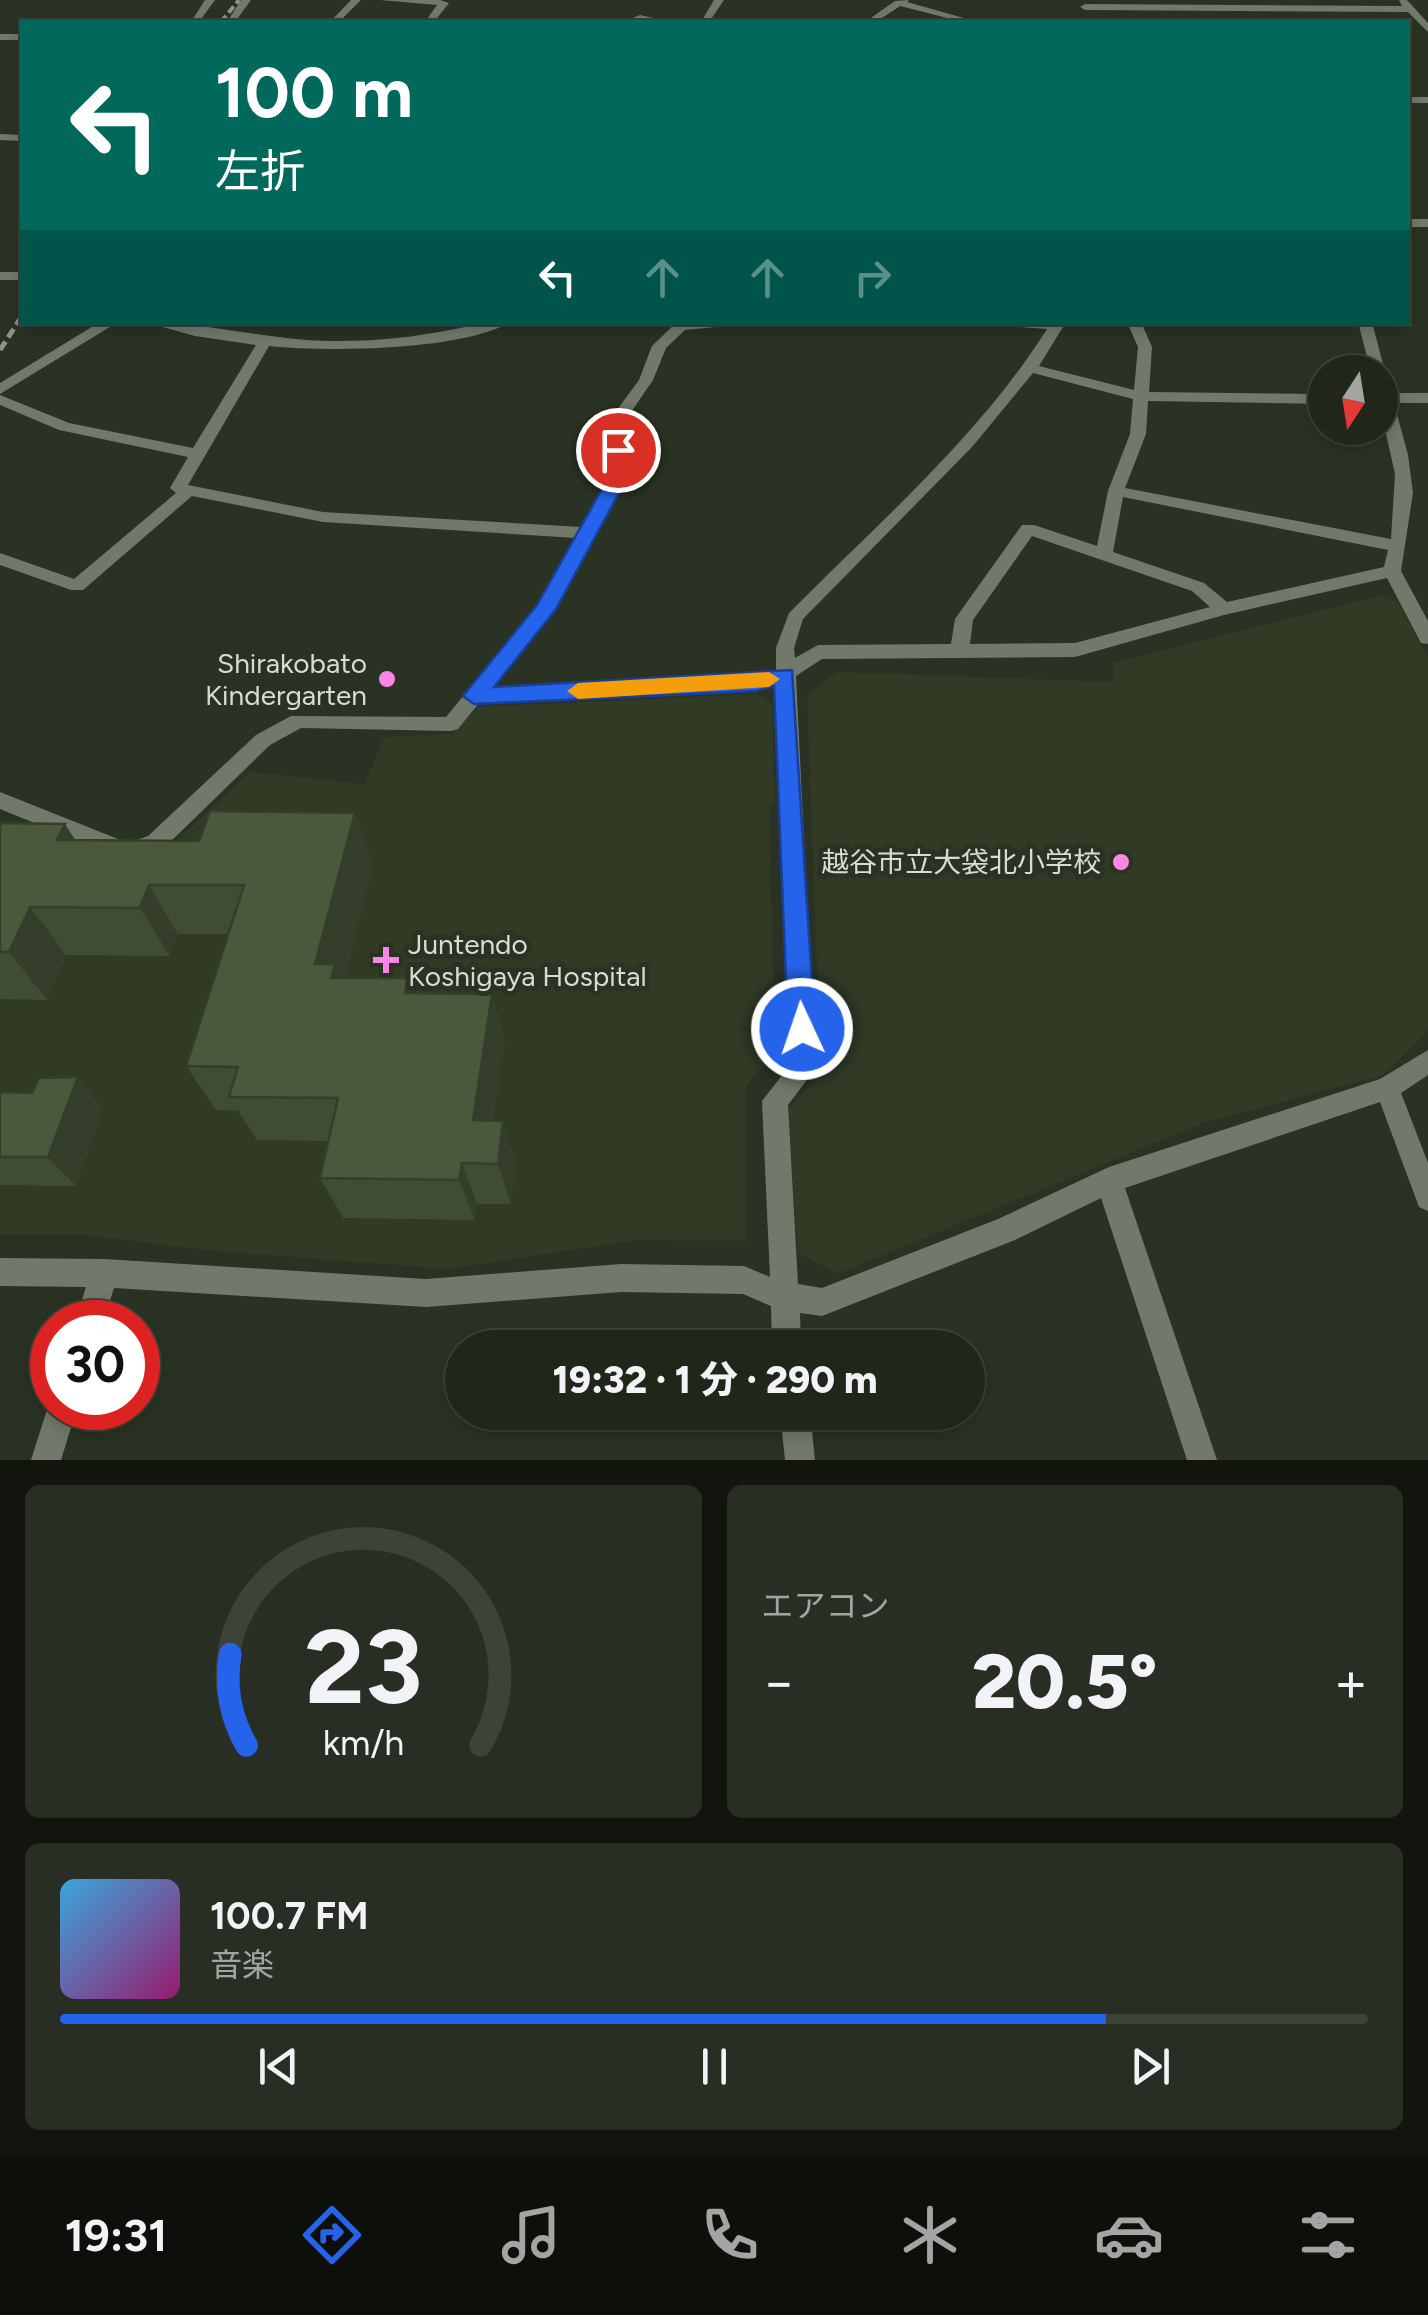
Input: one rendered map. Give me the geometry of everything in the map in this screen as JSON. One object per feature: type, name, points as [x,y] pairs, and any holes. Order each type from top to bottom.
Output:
[{"type":"street","points":[[336,20],[356,0]]},
{"type":"street","points":[[385,0],[444,3],[430,20]]},
{"type":"street","points":[[1402,0],[1428,29]]},
{"type":"street","points":[[873,20],[901,2],[966,20]]},
{"type":"street","points":[[1081,4],[1411,9]]},
{"type":"street","points":[[0,294],[12,276]]},
{"type":"street","points":[[0,389],[106,325]]},
{"type":"street","points":[[164,325],[227,340],[264,343],[423,341],[491,325]]},
{"type":"street","points":[[0,800],[115,850],[144,849],[263,740],[298,721],[451,724],[545,609],[616,482],[619,418],[646,380],[658,346],[680,325]]},
{"type":"street","points":[[785,1330],[775,1101],[804,1068],[785,648],[795,616],[966,444],[1030,368],[1057,325]]},
{"type":"street","points":[[1104,554],[1116,492],[1138,434],[1146,346],[1136,325]]},
{"type":"street","points":[[1365,325],[1373,355]]},
{"type":"street","points":[[264,343],[178,488],[323,517],[584,534]]},
{"type":"street","points":[[1030,368],[1140,396],[1308,399]]},
{"type":"street","points":[[1398,398],[1428,398]]},
{"type":"street","points":[[0,400],[65,427],[197,454]]},
{"type":"street","points":[[1398,440],[1408,483],[1406,513],[1392,570],[1428,638]]},
{"type":"street","points":[[0,558],[77,586],[189,490]]},
{"type":"street","points":[[1116,492],[1398,546]]},
{"type":"street","points":[[960,649],[964,619],[1028,529],[1198,588],[1224,609]]},
{"type":"street","points":[[474,696],[756,683],[784,675],[818,652],[1075,650],[1224,609],[1392,570]]},
{"type":"street","points":[[0,1272],[104,1273],[426,1293],[621,1278],[744,1280],[782,1296],[822,1302],[1005,1230],[1109,1180],[1387,1088],[1427,1063]]},
{"type":"street","points":[[1387,1088],[1428,1198]]},
{"type":"street","points":[[1109,1180],[1202,1460]]},
{"type":"street","points":[[96,1300],[104,1273]]},
{"type":"street","points":[[46,1460],[55,1430]]},
{"type":"street","points":[[797,1430],[800,1460]]},
{"type":"shaded area","name":"越谷市立大袋北小学校","points":[[1381,596],[1398,602],[1428,658],[1428,1030],[1383,1075],[1203,1123],[837,1274],[798,1252],[787,1110],[821,1074],[807,695],[837,672],[1115,682],[1112,663]]},
{"type":"shaded area","name":"Juntendo Koshigaya Hospital","points":[[757,694],[772,703],[775,801],[769,807],[775,1053],[746,1085],[746,1241],[636,1240],[448,1269],[203,1250],[87,1235],[0,1235],[0,832],[15,821],[111,865],[163,853],[250,772],[365,784],[384,737],[452,734],[478,707]]},
{"type":"building","points":[[210,811],[355,813],[315,964],[335,964],[331,978],[408,978],[405,993],[492,994],[473,1120],[503,1121],[498,1164],[462,1163],[459,1180],[320,1178],[338,1098],[229,1097],[238,1067],[186,1066],[244,885],[149,885],[140,908],[30,907],[9,952],[0,952],[0,823],[65,824],[57,840],[199,841]]},
{"type":"building","points":[[78,1077],[48,1157],[0,1157],[0,1092],[32,1093],[39,1078]]},
{"type":"railway","points":[[223,20],[239,0]]},
{"type":"railway","points":[[0,350],[20,319]]},
{"type":"slow traffic","points":[[578,691],[756,683],[769,679]]},
{"type":"place","name":"Shirakobato Kindergarten","points":[[387,679]]},
{"type":"place","name":"越谷市立大袋北小学校","points":[[1121,862]]},
{"type":"place","name":"Juntendo Koshigaya Hospital","points":[[386,960]]},
{"type":"route","points":[[618,450],[616,482],[545,609],[474,696],[756,683],[784,675],[802,1029]]}]
